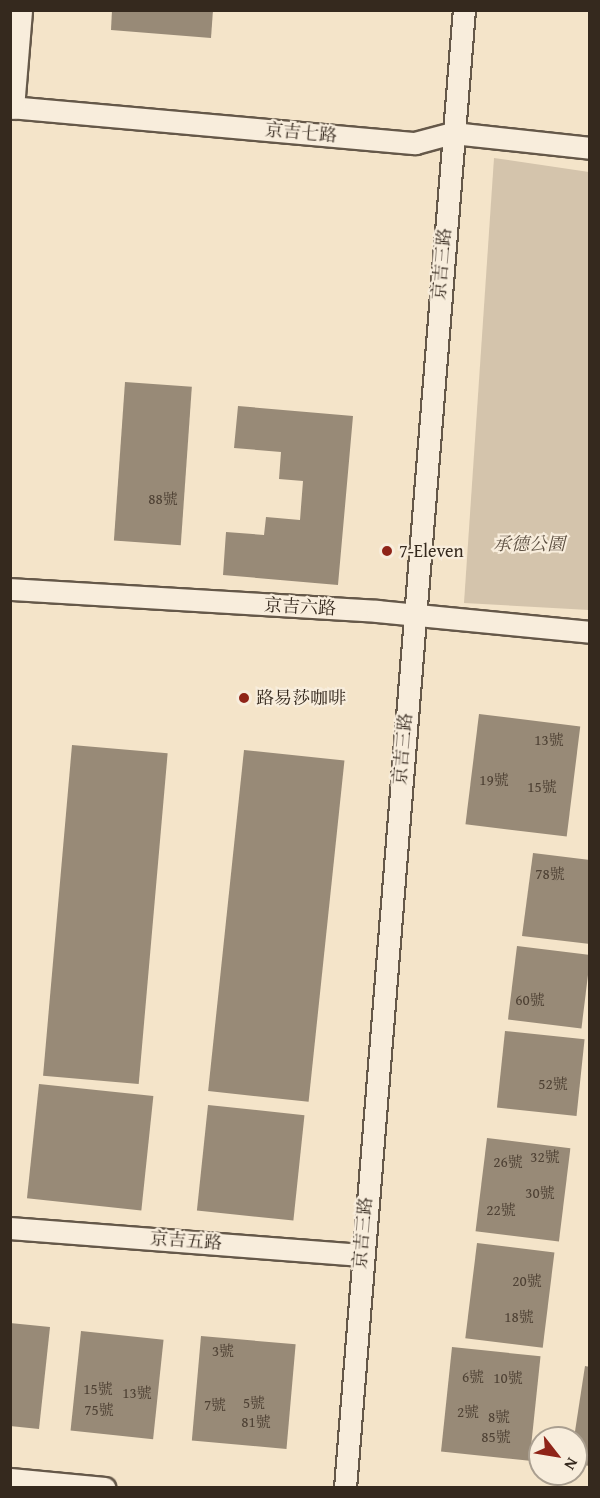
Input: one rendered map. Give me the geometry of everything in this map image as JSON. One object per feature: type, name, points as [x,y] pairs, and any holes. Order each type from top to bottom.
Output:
[{"type":"street","points":[[12,107],[21,10]]},
{"type":"street","name":"京吉三路","points":[[345,1488],[361,1254],[464,10]]},
{"type":"street","name":"京吉七路","points":[[12,107],[415,143],[453,134],[590,148]]},
{"type":"street","name":"京吉六路","points":[[10,589],[415,616],[590,632]]},
{"type":"street","name":"京吉五路","points":[[10,1228],[361,1254]]},
{"type":"street","points":[[10,1479],[105,1488]]},
{"type":"green space","name":"承德公園","points":[[494,158],[589,172],[589,610],[464,603]]},
{"type":"building","points":[[112,10],[213,10],[211,38],[111,30]]},
{"type":"building","points":[[125,382],[192,387],[181,545],[114,541]]},
{"type":"building","points":[[238,406],[353,416],[338,585],[223,575],[226,532],[264,535],[266,517],[300,520],[303,481],[279,479],[281,452],[234,448]]},
{"type":"building","points":[[479,714],[580,726],[567,837],[465,824]]},
{"type":"building","points":[[72,745],[168,753],[139,1084],[43,1076]]},
{"type":"building","points":[[244,750],[344,761],[309,1102],[208,1091]]},
{"type":"building","points":[[533,853],[590,860],[590,944],[522,936]]},
{"type":"building","points":[[517,946],[590,955],[581,1028],[508,1019]]},
{"type":"building","points":[[505,1031],[585,1039],[577,1116],[497,1108]]},
{"type":"building","points":[[39,1084],[153,1096],[141,1210],[27,1198]]},
{"type":"building","points":[[208,1105],[304,1115],[293,1221],[197,1210]]},
{"type":"building","points":[[487,1138],[570,1148],[559,1242],[476,1231]]},
{"type":"building","points":[[477,1243],[554,1253],[543,1348],[465,1338]]},
{"type":"building","points":[[10,1323],[50,1327],[39,1429],[10,1426]]},
{"type":"building","points":[[81,1331],[164,1340],[153,1439],[71,1430]]},
{"type":"building","points":[[201,1336],[296,1344],[286,1449],[192,1441]]},
{"type":"building","points":[[452,1347],[541,1356],[533,1426],[528,1426],[528,1461],[441,1451]]},
{"type":"building","points":[[585,1366],[590,1367],[590,1466],[588,1466],[588,1426],[576,1426]]},
{"type":"place","name":"7-Eleven","points":[[387,551]]},
{"type":"place","name":"路易莎咖啡","points":[[244,698]]}]
